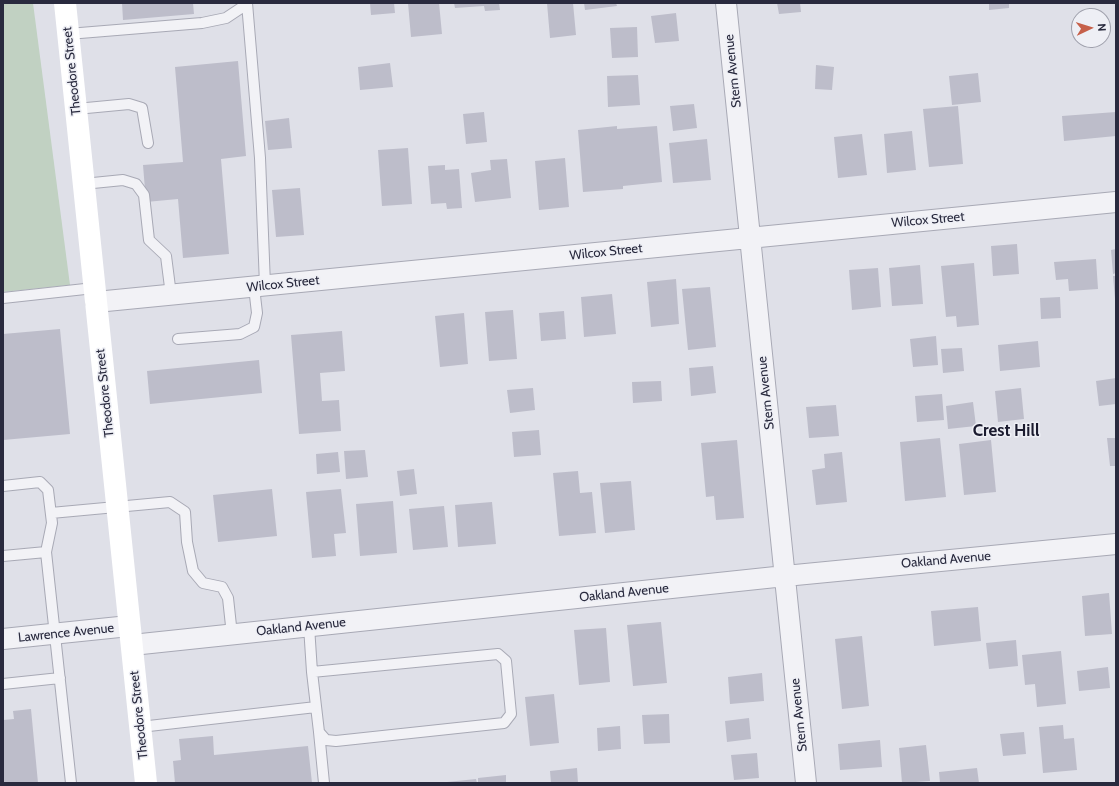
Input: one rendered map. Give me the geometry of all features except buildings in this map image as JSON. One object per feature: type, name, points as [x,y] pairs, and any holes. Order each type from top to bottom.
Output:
[{"type":"main road","name":"Theodore Street","points":[[65,3],[146,783]]},
{"type":"street","name":"Stern Avenue","points":[[726,3],[806,783]]},
{"type":"street","name":"Wilcox Street","points":[[95,295],[171,295],[1116,202]]},
{"type":"street","name":"Oakland Avenue","points":[[131,636],[232,635],[785,576],[1116,544]]},
{"type":"street","name":"Lawrence Avenue","points":[[3,639],[55,634],[131,636]]},
{"type":"lane","points":[[68,34],[202,23],[226,18],[247,3]]},
{"type":"lane","points":[[178,339],[240,334],[254,327],[258,313],[260,286],[260,158],[247,3]]},
{"type":"lane","points":[[76,109],[129,104],[142,108],[148,143]]},
{"type":"lane","points":[[84,184],[123,180],[136,184],[144,195],[149,240],[166,256],[171,295]]},
{"type":"lane","points":[[3,298],[95,295]]},
{"type":"lane","points":[[3,486],[40,482],[48,490],[52,523],[46,552],[71,783]]},
{"type":"lane","points":[[51,513],[170,502],[185,512],[187,542],[193,571],[203,583],[222,588],[228,598],[232,635]]},
{"type":"lane","points":[[3,556],[46,552]]},
{"type":"lane","points":[[309,626],[312,672],[324,783]]},
{"type":"lane","points":[[312,672],[498,654],[506,661],[511,714],[504,723],[336,741],[326,740],[319,732]]},
{"type":"lane","points":[[3,684],[60,678]]},
{"type":"lane","points":[[140,727],[316,707]]},
{"type":"green space","points":[[3,3],[33,3],[70,285],[3,292]]},
{"type":"district","name":"Crest Hill","points":[[1006,431]]}]
